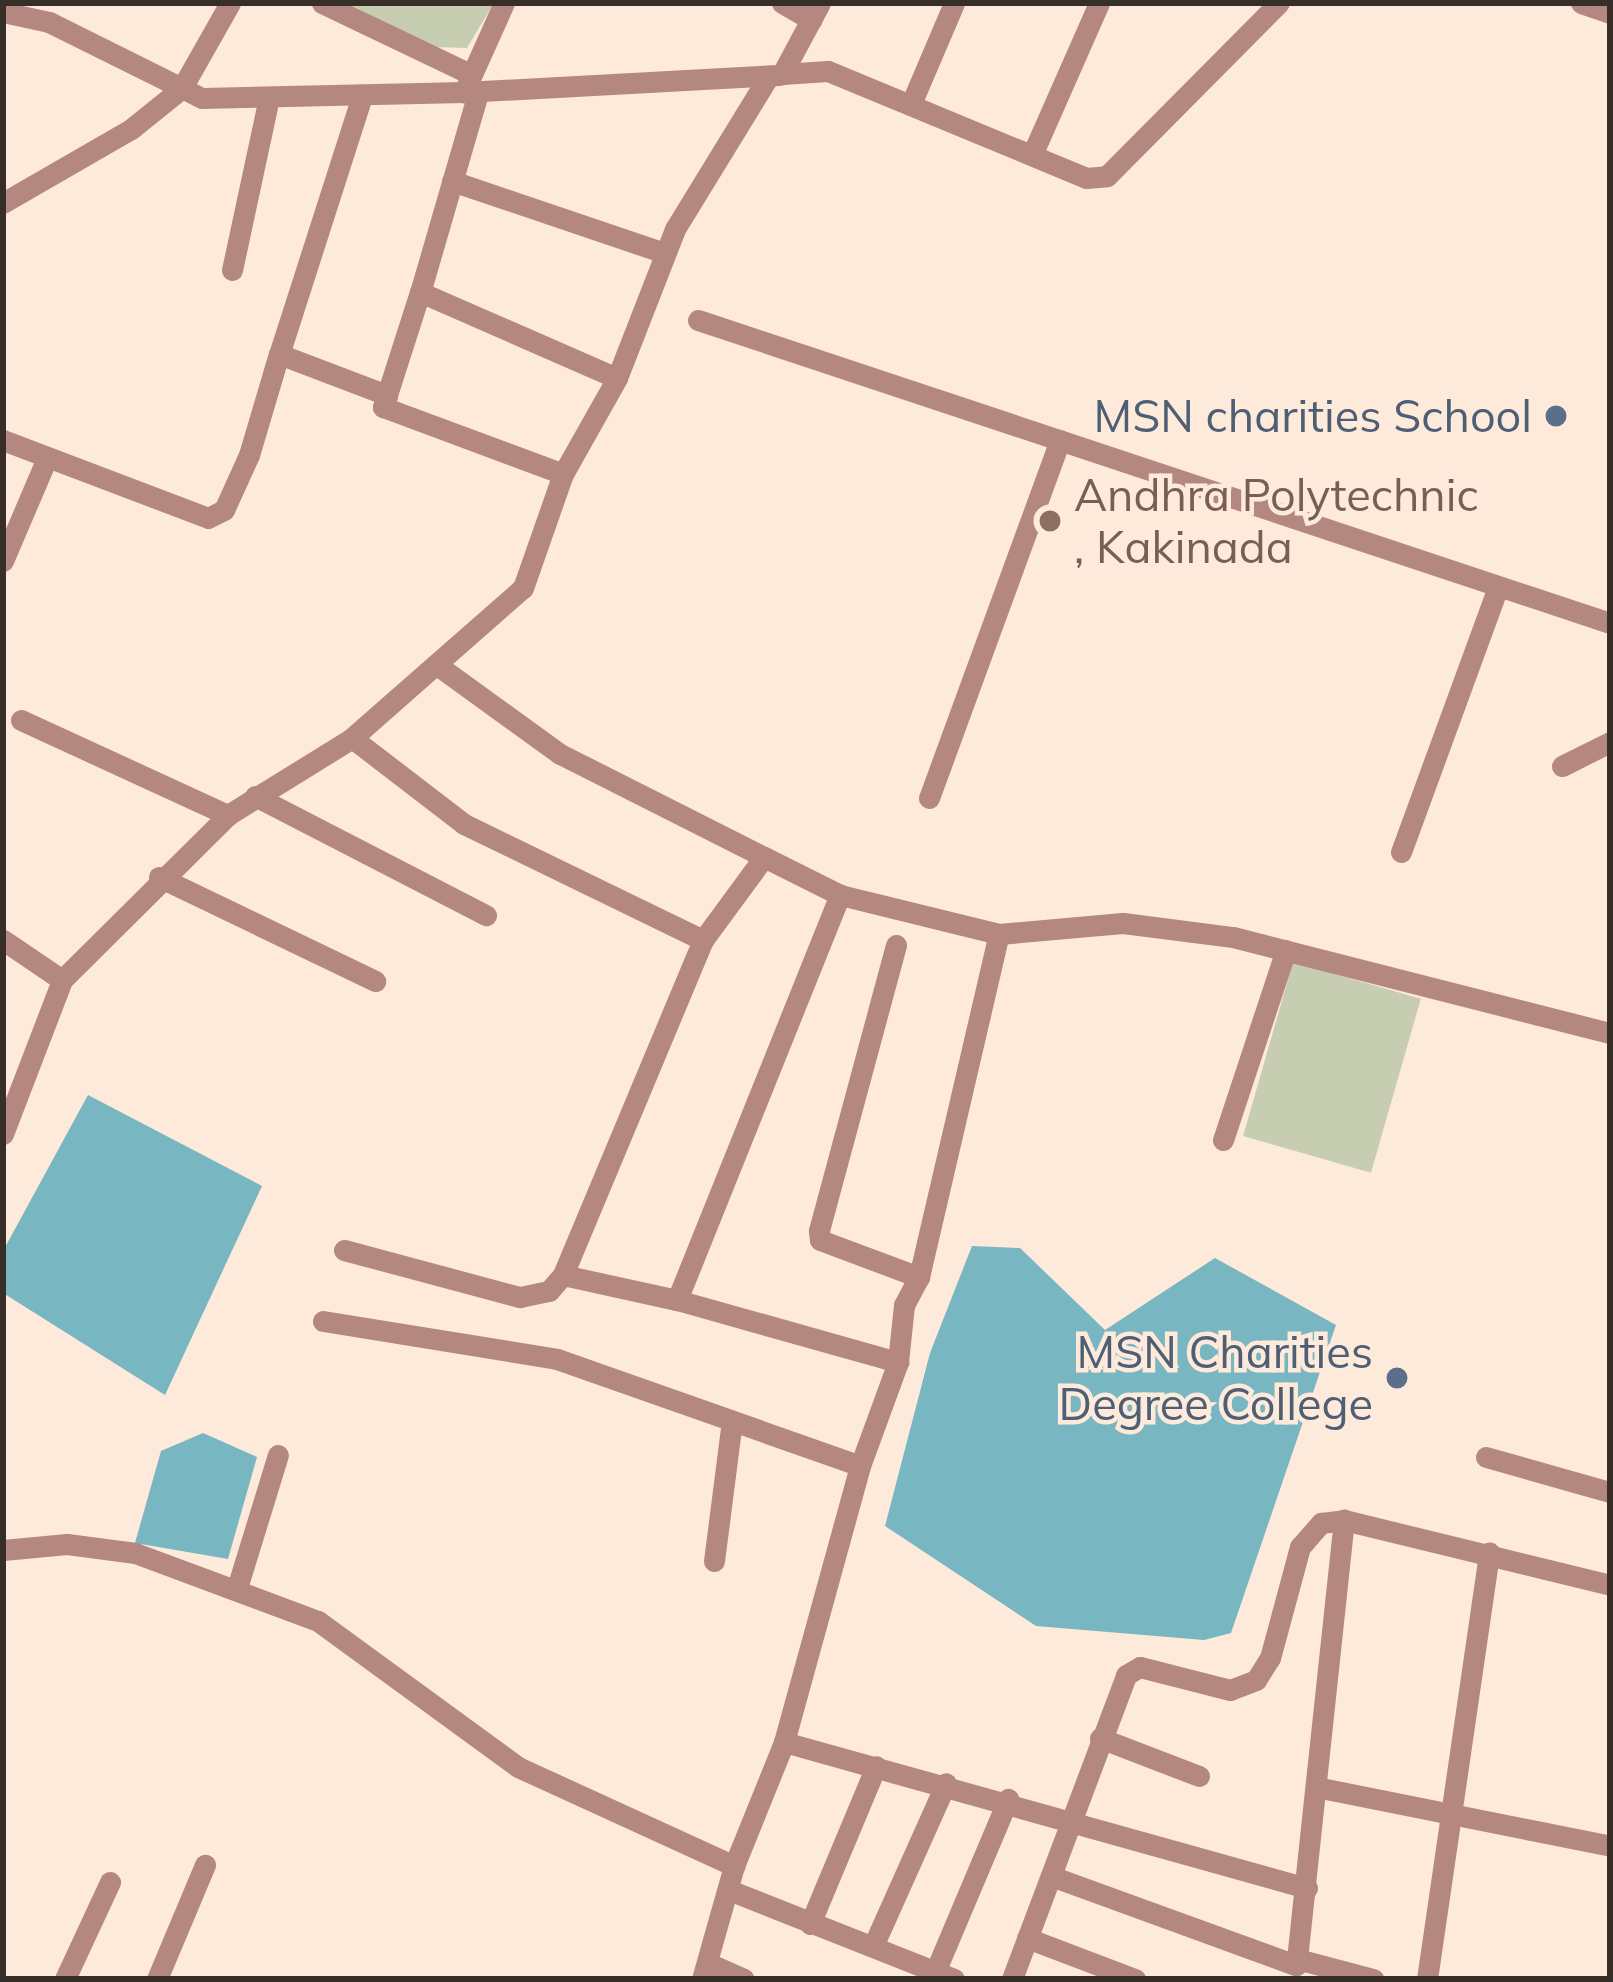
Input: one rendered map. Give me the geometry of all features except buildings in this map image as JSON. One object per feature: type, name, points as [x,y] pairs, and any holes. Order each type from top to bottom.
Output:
[{"type":"street","points":[[3,203],[131,129],[182,88],[230,3]]},
{"type":"street","points":[[322,3],[471,86]]},
{"type":"street","points":[[504,3],[471,86],[452,181],[382,407],[563,474]]},
{"type":"street","points":[[3,1134],[62,980],[159,877],[228,815],[352,738],[440,667],[523,588],[563,474],[617,378],[664,253],[816,12],[782,3]]},
{"type":"street","points":[[911,104],[954,3]]},
{"type":"street","points":[[1032,155],[1100,3]]},
{"type":"street","points":[[3,12],[52,12],[202,98],[362,96],[471,86],[828,71],[1086,178],[1107,176],[1279,3]]},
{"type":"street","points":[[1581,3],[1610,13]]},
{"type":"street","points":[[3,440],[208,518],[224,510],[248,455],[362,96]]},
{"type":"street","points":[[232,270],[269,97]]},
{"type":"street","points":[[452,181],[664,253]]},
{"type":"street","points":[[420,292],[617,378]]},
{"type":"street","points":[[698,320],[1497,590],[1610,623]]},
{"type":"street","points":[[279,354],[387,395]]},
{"type":"street","points":[[929,798],[1060,440]]},
{"type":"street","points":[[3,561],[46,460]]},
{"type":"street","points":[[1401,852],[1497,590]]},
{"type":"street","points":[[440,667],[560,754],[840,895],[999,934],[1123,923],[1286,950],[1610,1033]]},
{"type":"street","points":[[21,720],[228,815]]},
{"type":"street","points":[[352,738],[464,824],[703,940]]},
{"type":"street","points":[[1562,766],[1610,742]]},
{"type":"street","points":[[255,796],[487,915]]},
{"type":"street","points":[[344,1250],[520,1297],[549,1291],[563,1275],[703,940],[764,856]]},
{"type":"street","points":[[159,877],[375,980]]},
{"type":"street","points":[[677,1300],[840,895]]},
{"type":"street","points":[[744,1979],[705,1971],[734,1866],[784,1742],[860,1466],[898,1362],[904,1305],[919,1277],[999,934]]},
{"type":"street","points":[[3,940],[62,980]]},
{"type":"street","points":[[896,945],[819,1231],[820,1240],[919,1277]]},
{"type":"street","points":[[1223,1139],[1286,950]]},
{"type":"street","points":[[563,1275],[677,1300],[898,1362]]},
{"type":"street","points":[[322,1321],[557,1359],[860,1466]]},
{"type":"street","points":[[714,1561],[732,1421]]},
{"type":"street","points":[[236,1588],[278,1455]]},
{"type":"street","points":[[1486,1456],[1610,1492]]},
{"type":"street","points":[[1295,1968],[1321,1788],[1344,1520]]},
{"type":"street","points":[[1012,1979],[1126,1676],[1140,1667],[1230,1690],[1256,1680],[1270,1658],[1300,1546],[1322,1523],[1344,1520],[1610,1585]]},
{"type":"street","points":[[3,1550],[67,1544],[135,1553],[318,1621],[518,1767],[734,1866]]},
{"type":"street","points":[[1427,1979],[1490,1552]]},
{"type":"street","points":[[1100,1738],[1199,1776]]},
{"type":"street","points":[[784,1742],[1073,1816],[1307,1888]]},
{"type":"street","points":[[810,1924],[876,1766]]},
{"type":"street","points":[[874,1944],[946,1784]]},
{"type":"street","points":[[1321,1788],[1610,1846]]},
{"type":"street","points":[[729,1890],[874,1944],[944,1976],[1007,1799]]},
{"type":"street","points":[[157,1979],[205,1865]]},
{"type":"street","points":[[1051,1876],[1295,1968],[1373,1979]]},
{"type":"street","points":[[65,1979],[110,1882]]},
{"type":"street","points":[[1027,1939],[1135,1979]]},
{"type":"green space","points":[[347,3],[494,3],[467,48],[434,47]]},
{"type":"green space","points":[[1293,962],[1421,999],[1371,1173],[1243,1136]]},
{"type":"water","points":[[88,1095],[262,1186],[165,1395],[3,1293],[3,1251]]},
{"type":"water","points":[[972,1246],[1020,1248],[1105,1330],[1215,1258],[1336,1325],[1231,1633],[1204,1640],[1036,1626],[885,1526],[930,1353]]},
{"type":"water","points":[[203,1433],[257,1457],[228,1559],[135,1543],[161,1451]]},
{"type":"place","name":"MSN charities School","points":[[1556,416]]},
{"type":"place","name":"Andhra Polytechnic , Kakinada","points":[[1050,521]]},
{"type":"place","name":"MSN Charities Degree College","points":[[1397,1378]]}]
